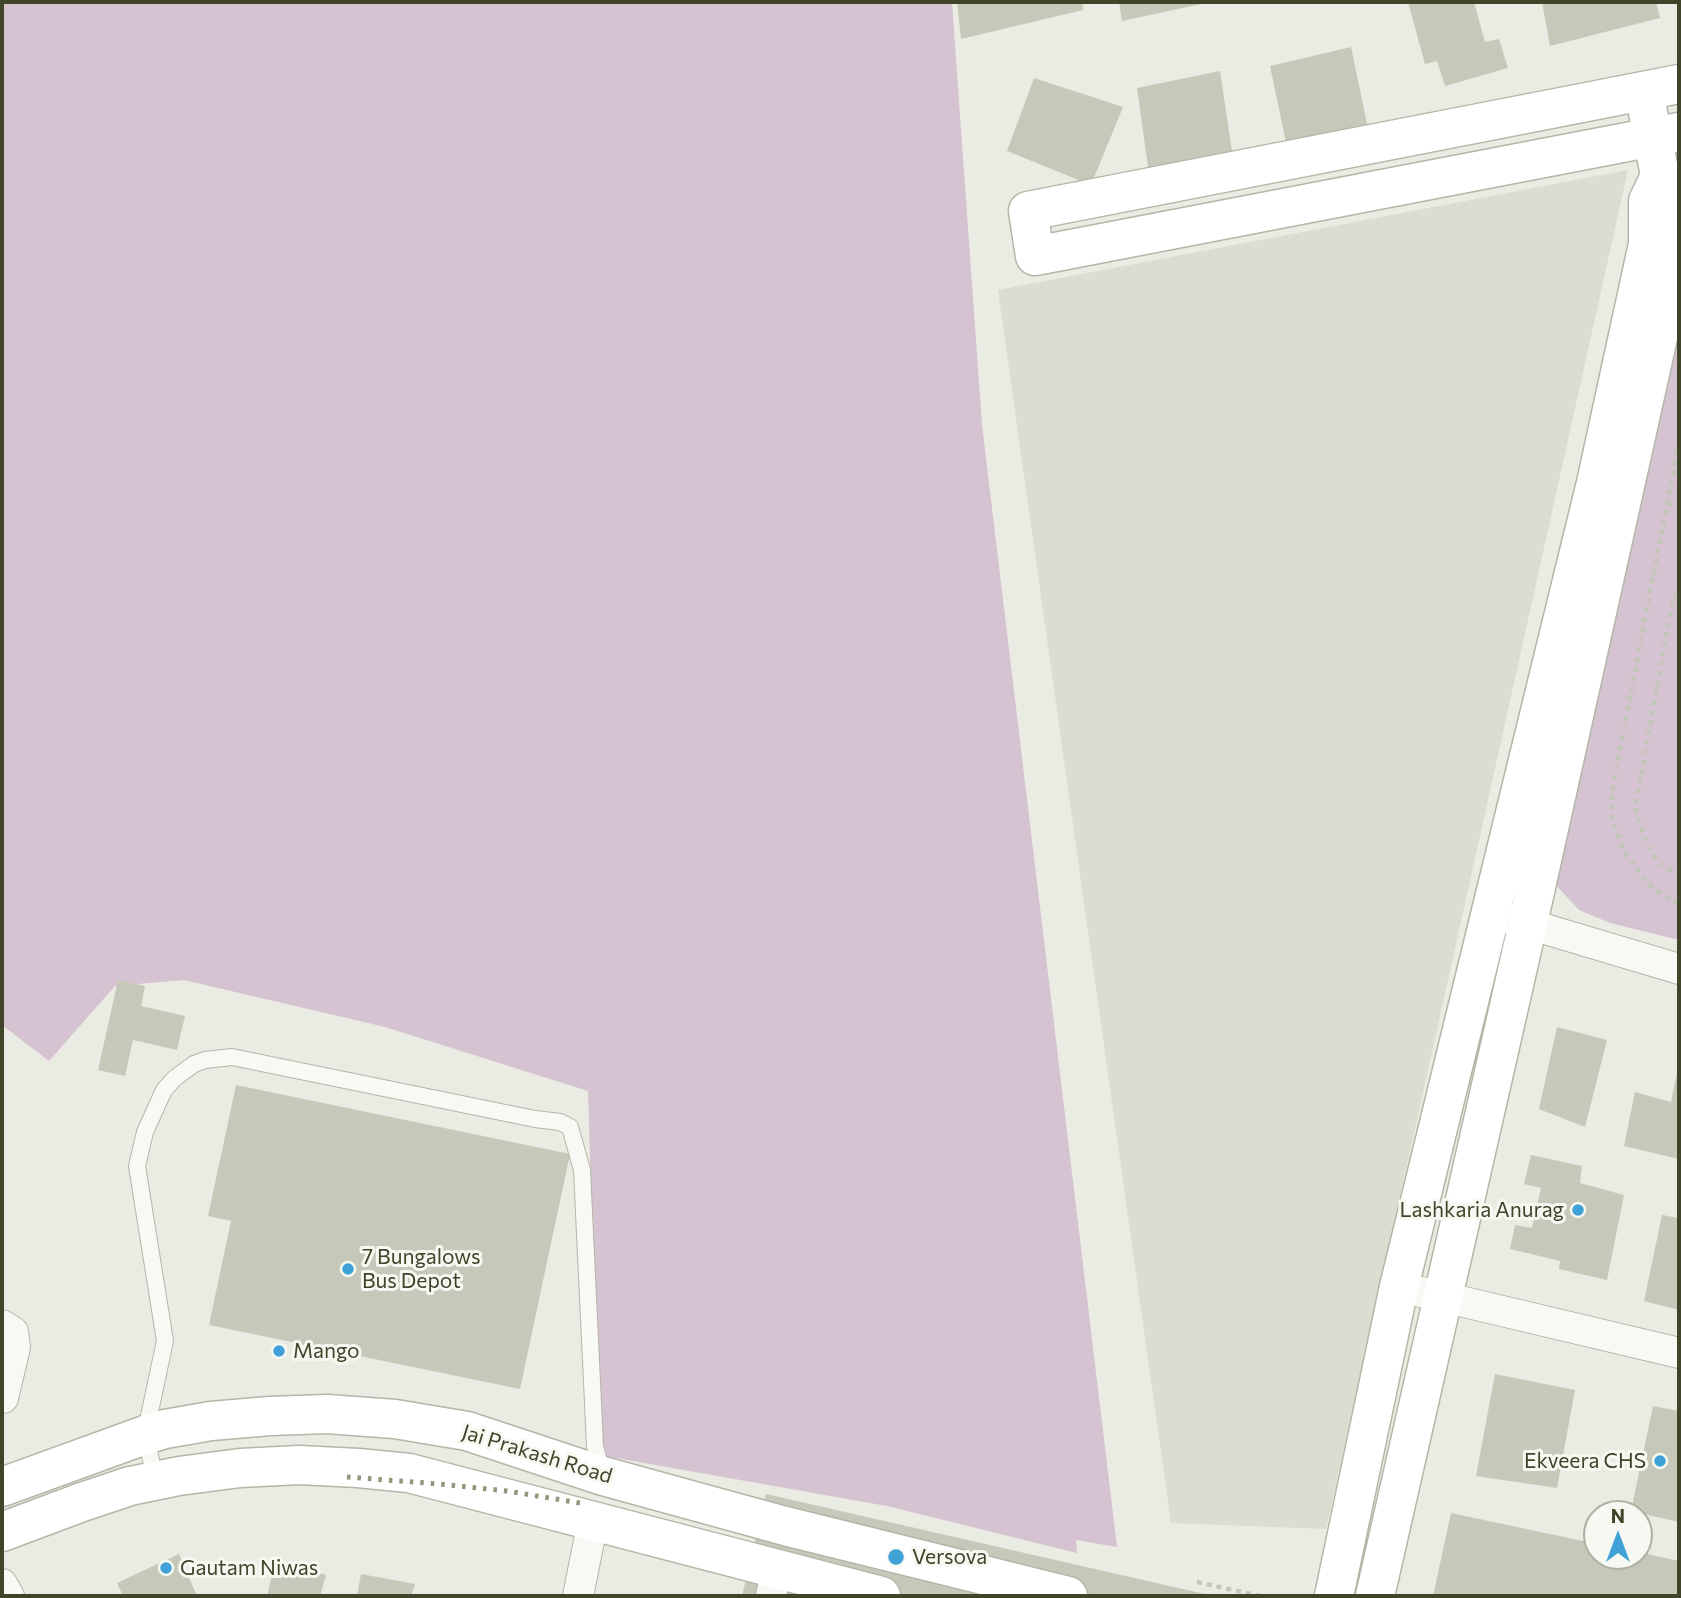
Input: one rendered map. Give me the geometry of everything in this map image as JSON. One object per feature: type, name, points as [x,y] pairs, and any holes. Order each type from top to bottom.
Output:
[{"type":"street","points":[[1334,1596],[1399,1287],[1596,483],[1648,244],[1648,201],[1660,176],[1665,135],[1661,88],[1028,211],[1035,257],[1665,135]]},
{"type":"street","points":[[1375,1596],[1678,247],[1677,203],[1660,176]]},
{"type":"street","points":[[1491,914],[1679,969]]},
{"type":"street","points":[[1399,1287],[1679,1353]]},
{"type":"street","points":[[2,1325],[13,1332],[15,1347],[2,1398]]},
{"type":"street","name":"Jai Prakash Road","points":[[2,1487],[145,1435],[211,1421],[327,1414],[395,1419],[467,1431],[603,1476],[785,1526],[1068,1596]]},
{"type":"street","points":[[2,1532],[82,1502],[156,1480],[240,1468],[299,1465],[358,1468],[409,1473],[593,1521],[774,1582],[881,1596]]},
{"type":"street","points":[[578,1596],[593,1521]]},
{"type":"street","points":[[2,1584],[9,1596]]},
{"type":"lane","points":[[156,1480],[145,1435],[165,1341],[136,1167],[145,1132],[164,1090],[194,1064],[232,1057],[560,1122],[570,1127],[582,1170],[595,1446],[603,1476]]},
{"type":"path","points":[[1679,441],[1612,792],[1612,818],[1624,851],[1646,883],[1679,904]]},
{"type":"path","points":[[1667,505],[1679,504]]},
{"type":"path","points":[[1679,583],[1671,610],[1635,809],[1647,844],[1659,863],[1679,876]]},
{"type":"path","points":[[1197,1582],[1260,1596]]},
{"type":"shaded area","points":[[2,2],[952,2],[982,425],[1117,1547],[1076,1540],[1077,1553],[887,1506],[599,1455],[588,1091],[385,1027],[184,980],[115,986],[49,1061],[2,1025]]},
{"type":"shaded area","points":[[1628,170],[1326,1529],[1171,1523],[998,290]]},
{"type":"shaded area","points":[[1679,327],[1679,940],[1610,923],[1579,910],[1555,884]]},
{"type":"building","points":[[957,2],[1082,2],[1083,10],[961,39]]},
{"type":"building","points":[[1119,2],[1205,2],[1206,3],[1122,21]]},
{"type":"building","points":[[1408,2],[1474,2],[1485,42],[1499,39],[1508,68],[1445,86],[1437,61],[1425,64]]},
{"type":"building","points":[[1542,2],[1656,2],[1660,18],[1550,46]]},
{"type":"building","points":[[1351,47],[1369,133],[1288,152],[1270,66]]},
{"type":"building","points":[[1220,71],[1233,158],[1149,174],[1137,88]]},
{"type":"building","points":[[1034,78],[1123,107],[1091,185],[1007,151]]},
{"type":"building","points":[[118,980],[145,986],[141,1006],[185,1016],[177,1050],[133,1040],[125,1076],[98,1070]]},
{"type":"building","points":[[1557,1027],[1607,1040],[1585,1127],[1539,1109]]},
{"type":"building","points":[[1678,1068],[1679,1159],[1624,1146],[1635,1092],[1671,1102]]},
{"type":"building","points":[[236,1085],[570,1154],[520,1389],[209,1325],[231,1221],[208,1216]]},
{"type":"building","name":"Lashkaria Anurag","points":[[1531,1155],[1582,1166],[1580,1183],[1624,1195],[1607,1280],[1559,1269],[1560,1261],[1510,1249],[1515,1225],[1532,1228],[1541,1188],[1524,1184]]},
{"type":"building","points":[[1662,1215],[1679,1218],[1679,1310],[1644,1301]]},
{"type":"building","points":[[1495,1374],[1575,1390],[1557,1488],[1476,1476]]},
{"type":"building","name":"Ekveera CHS","points":[[1653,1406],[1679,1411],[1679,1522],[1653,1516],[1653,1500],[1633,1500]]},
{"type":"building","name":"Versova","points":[[766,1494],[1209,1595],[1209,1596],[742,1596]]},
{"type":"building","points":[[1451,1513],[1583,1541],[1583,1570],[1653,1570],[1653,1555],[1679,1561],[1679,1596],[1433,1596]]},
{"type":"building","name":"Gautam Niwas","points":[[179,1554],[197,1596],[123,1596],[117,1583]]},
{"type":"building","points":[[275,1563],[326,1575],[320,1596],[267,1596]]},
{"type":"building","points":[[361,1574],[415,1584],[411,1596],[357,1596]]},
{"type":"railway","points":[[347,1477],[507,1491],[586,1504]]},
{"type":"place","name":"Lashkaria Anurag","points":[[1578,1210]]},
{"type":"place","name":"7 Bungalows Bus Depot","points":[[348,1269]]},
{"type":"place","name":"Mango","points":[[279,1351]]},
{"type":"place","name":"Ekveera CHS","points":[[1660,1461]]},
{"type":"place","name":"Versova","points":[[896,1557]]},
{"type":"place","name":"Gautam Niwas","points":[[166,1568]]}]
